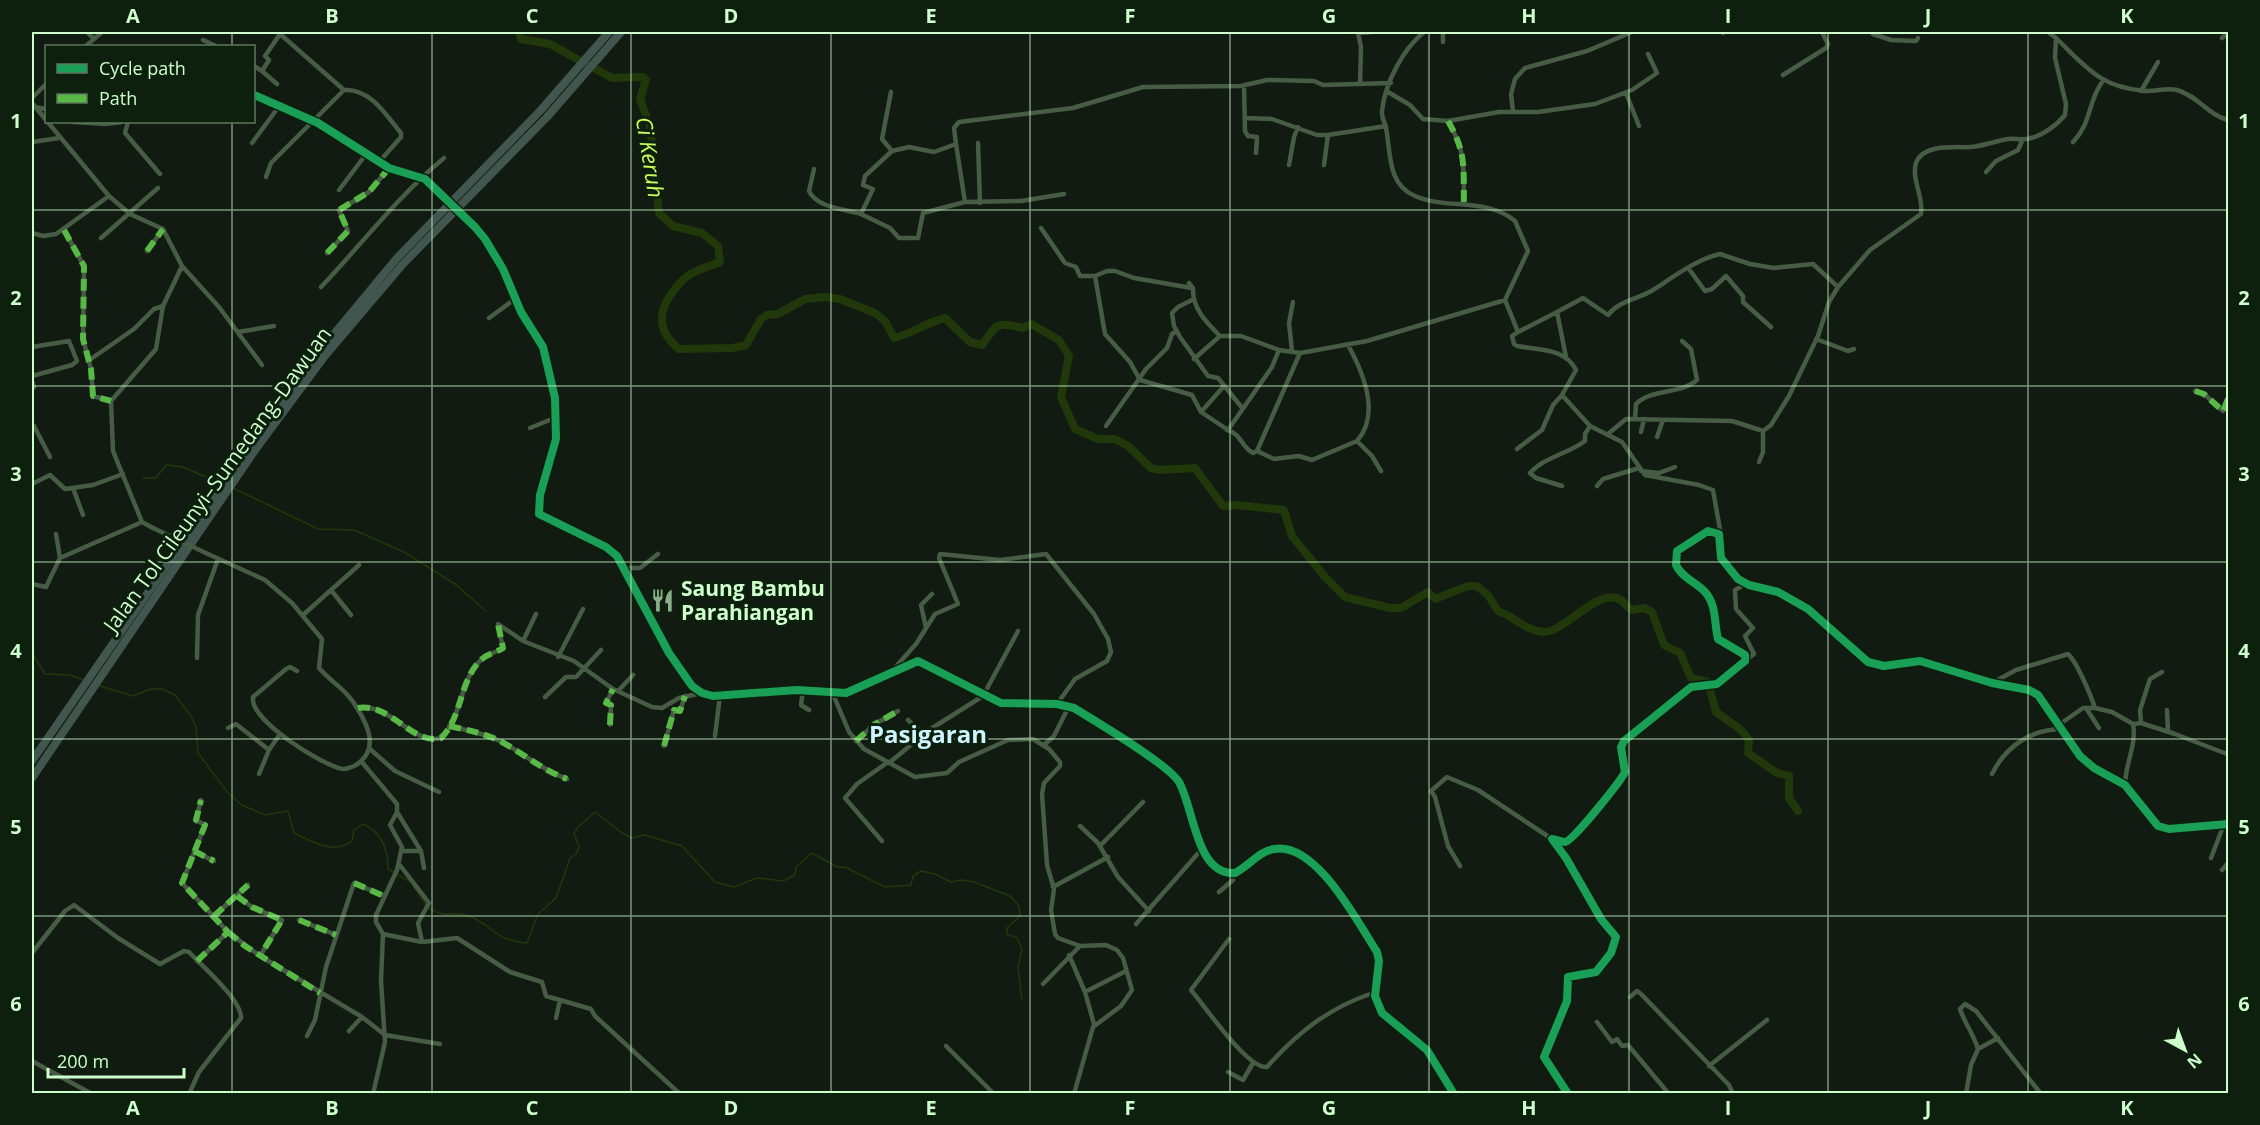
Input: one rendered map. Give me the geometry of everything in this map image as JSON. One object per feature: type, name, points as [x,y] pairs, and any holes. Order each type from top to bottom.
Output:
[{"type":"highway","name":"Jalan Tol Cileunyi–Sumedang–Dawuan","points":[[544,114],[609,32]]},
{"type":"highway","name":"Jalan Tol Cileunyi–Sumedang–Dawuan","points":[[32,760],[324,357],[403,264],[621,32]]},
{"type":"highway","name":"Jalan Tol Cileunyi–Sumedang–Dawuan","points":[[32,778],[131,621]]},
{"type":"street","points":[[87,32],[94,39]]},
{"type":"street","points":[[87,45],[102,32]]},
{"type":"street","points":[[1360,84],[1361,46],[1358,42],[1358,33],[1371,32]]},
{"type":"street","points":[[1194,359],[1220,336],[1241,336],[1279,350],[1300,353],[1348,345],[1505,300],[1526,258],[1527,246],[1513,219],[1484,206],[1420,198],[1403,187],[1393,174],[1382,114],[1391,83],[1404,54],[1424,32]]},
{"type":"street","points":[[1443,32],[1443,42]]},
{"type":"street","points":[[1513,111],[1511,94],[1517,73],[1541,62],[1587,51],[1622,34],[1632,32]]},
{"type":"street","points":[[1783,75],[1826,48],[1828,44],[1822,32]]},
{"type":"street","points":[[2048,32],[2102,82],[2140,91],[2178,91],[2194,98],[2218,117],[2229,120]]},
{"type":"street","points":[[1873,34],[1880,33],[1901,41],[1916,41],[1918,38]]},
{"type":"street","points":[[2222,38],[2229,33]]},
{"type":"street","points":[[262,71],[268,60],[265,56],[280,34],[344,90],[355,91],[372,100],[401,133],[401,137],[379,162]]},
{"type":"street","points":[[1759,462],[1763,452],[1763,431],[1770,425],[1787,400],[1816,339],[1829,302],[1838,287],[1870,250],[1921,214],[1923,206],[1916,175],[1916,163],[1921,157],[1934,150],[1950,146],[1972,147],[2010,139],[2022,141],[2048,129],[2065,115],[2065,97],[2055,58],[2056,38]]},
{"type":"street","points":[[203,40],[214,45]]},
{"type":"street","points":[[1388,92],[1410,105],[1423,119],[1448,121],[1513,111],[1538,112],[1575,108],[1612,99],[1626,93],[1657,73],[1648,54]]},
{"type":"street","points":[[2140,91],[2158,62]]},
{"type":"street","points":[[255,67],[277,84]]},
{"type":"street","points":[[965,202],[954,128],[956,124],[972,119],[1073,108],[1143,87],[1244,85],[1267,80],[1391,83]]},
{"type":"street","points":[[2073,142],[2087,124],[2090,104],[2102,82]]},
{"type":"street","points":[[45,85],[32,103],[45,120]]},
{"type":"street","points":[[1244,85],[1247,118],[1245,131],[1248,136],[1257,136],[1256,153]]},
{"type":"street","points":[[266,177],[272,163],[344,90]]},
{"type":"street","points":[[891,92],[881,136],[892,151]]},
{"type":"street","points":[[1626,93],[1639,126]]},
{"type":"street","points":[[255,95],[313,121],[389,168],[429,182],[475,227],[503,269],[515,299],[545,353],[557,417],[556,439],[540,495],[538,514],[612,551],[625,568],[636,596],[669,653],[692,686],[702,693]]},
{"type":"street","points":[[252,143],[280,105]]},
{"type":"street","points":[[1247,118],[1272,119],[1317,135],[1386,126]]},
{"type":"street","points":[[1448,121],[1460,141],[1464,156],[1464,204]]},
{"type":"street","points":[[47,123],[109,196],[130,214],[163,228],[182,266],[219,307],[262,365]]},
{"type":"street","points":[[90,123],[114,123]]},
{"type":"street","points":[[128,123],[125,133],[160,174]]},
{"type":"street","points":[[1289,165],[1298,127]]},
{"type":"street","points":[[1324,165],[1328,135]]},
{"type":"street","points":[[32,142],[59,138]]},
{"type":"street","points":[[1986,171],[1996,161],[2018,150],[2022,141]]},
{"type":"street","points":[[978,142],[980,203]]},
{"type":"street","points":[[861,213],[873,189],[863,184],[865,176],[892,151],[909,147],[934,152],[956,144]]},
{"type":"street","points":[[339,190],[367,153]]},
{"type":"street","points":[[321,287],[376,223],[420,178],[444,158]]},
{"type":"street","points":[[327,253],[348,231],[339,210],[369,192],[389,168]]},
{"type":"street","points":[[814,169],[809,191],[811,197],[821,204],[861,213],[890,228],[899,238],[908,239],[918,238],[923,213],[965,202],[1022,201],[1065,194]]},
{"type":"street","points":[[101,238],[158,188]]},
{"type":"street","points":[[32,232],[50,236],[64,230],[109,196]]},
{"type":"street","points":[[147,251],[163,228]]},
{"type":"street","points":[[1041,228],[1065,263],[1076,267],[1080,276],[1095,276],[1107,271],[1115,271],[1134,278],[1191,286],[1192,300],[1200,314],[1220,336]]},
{"type":"street","points":[[64,230],[84,266],[83,339],[93,397],[111,400]]},
{"type":"street","points":[[1566,357],[1553,352],[1518,346],[1514,344],[1512,336],[1583,298],[1608,315],[1623,303],[1653,290],[1664,281],[1720,254],[1750,264],[1774,268],[1813,264],[1838,287]]},
{"type":"street","points":[[182,266],[163,306],[156,349],[111,400],[112,442],[142,522],[269,583],[303,615],[322,639],[319,668],[343,690],[358,708],[371,738],[370,749],[361,761],[351,768],[341,768],[319,760],[280,734],[263,718],[253,698],[288,667],[297,670]]},
{"type":"street","points":[[1689,269],[1705,291],[1712,289],[1726,276],[1743,296],[1743,302],[1771,327]]},
{"type":"street","points":[[1095,276],[1106,334],[1130,362],[1140,380],[1192,395],[1201,412],[1227,430],[1239,435],[1246,450],[1253,453],[1257,451],[1274,459],[1299,456],[1312,460],[1357,441],[1366,428],[1369,403],[1363,377],[1348,345]]},
{"type":"street","points":[[489,318],[515,299]]},
{"type":"street","points":[[1192,300],[1178,307],[1172,314],[1177,331],[1194,359],[1208,376],[1218,378],[1243,409]]},
{"type":"street","points":[[1505,300],[1518,332]]},
{"type":"street","points":[[1292,351],[1289,330],[1293,302]]},
{"type":"street","points":[[88,361],[134,329],[154,309],[163,306]]},
{"type":"street","points":[[1517,449],[1542,430],[1553,405],[1562,395],[1576,369],[1566,357],[1557,312]]},
{"type":"street","points":[[238,332],[274,326]]},
{"type":"street","points":[[1106,426],[1154,360],[1167,348],[1172,334],[1177,331]]},
{"type":"street","points":[[1816,339],[1848,351],[1854,349]]},
{"type":"street","points":[[32,341],[39,345]]},
{"type":"street","points":[[32,347],[69,341],[77,361],[72,365],[32,376]]},
{"type":"street","points":[[1635,419],[1636,404],[1644,398],[1687,386],[1697,380],[1691,349],[1682,341]]},
{"type":"street","points":[[1227,430],[1272,367],[1279,350]]},
{"type":"street","points":[[1257,451],[1300,353]]},
{"type":"street","points":[[32,381],[34,387]]},
{"type":"street","points":[[1201,412],[1224,386]]},
{"type":"street","points":[[2195,391],[2223,411],[2229,399]]},
{"type":"street","points":[[1562,395],[1590,426],[1608,434],[1627,447],[1640,470],[1649,476],[1711,489],[1714,493],[1716,515],[1721,525],[1721,558],[1726,568],[1738,579],[1778,592],[1808,609],[1868,662],[1884,666],[1920,661],[1992,683],[2029,690],[2038,695],[2062,727],[2068,743],[2088,764],[2125,785],[2158,826],[2164,829],[2226,824],[2211,858]]},
{"type":"street","points":[[530,428],[557,417]]},
{"type":"street","points":[[1608,434],[1621,420],[1635,419],[1702,418],[1732,421],[1763,431]]},
{"type":"street","points":[[1641,432],[1644,419]]},
{"type":"street","points":[[1657,437],[1663,420]]},
{"type":"street","points":[[32,426],[50,457]]},
{"type":"street","points":[[1562,486],[1536,478],[1530,473],[1536,467],[1585,441],[1585,434],[1590,426]]},
{"type":"street","points":[[1357,441],[1372,456],[1381,471]]},
{"type":"street","points":[[1597,486],[1603,479],[1640,470],[1659,473],[1676,467]]},
{"type":"street","points":[[32,484],[50,475],[60,487],[73,488],[93,485],[123,474]]},
{"type":"street","points":[[73,488],[83,515]]},
{"type":"street","points":[[60,558],[142,522]]},
{"type":"street","points":[[1720,537],[1711,530],[1708,531],[1677,551],[1676,565],[1684,576],[1706,592],[1715,614],[1718,639],[1745,655],[1745,661]]},
{"type":"street","points":[[32,584],[48,586],[60,558],[56,534]]},
{"type":"street","points":[[891,672],[937,612],[955,607],[958,602],[939,558],[942,553],[996,560],[1048,555],[1072,590],[1094,614],[1108,639],[1111,652],[1107,661],[1075,679],[1057,704]]},
{"type":"street","points":[[625,568],[640,568],[658,554]]},
{"type":"street","points":[[197,658],[198,615],[218,559]]},
{"type":"street","points":[[303,615],[359,565]]},
{"type":"street","points":[[1552,839],[1565,842],[1574,838],[1593,811],[1611,795],[1625,772],[1621,747],[1624,741],[1691,687],[1717,684],[1754,654],[1745,638],[1753,628],[1736,609],[1735,590],[1747,583]]},
{"type":"street","points":[[331,590],[351,615]]},
{"type":"street","points":[[926,628],[920,609],[932,594]]},
{"type":"street","points":[[558,657],[583,609]]},
{"type":"street","points":[[523,641],[536,614]]},
{"type":"street","points":[[358,708],[368,707],[381,711],[418,734],[437,740],[449,726],[471,674],[483,658],[503,648],[498,624],[523,641],[558,657],[574,661],[615,690],[657,708],[685,696],[702,693],[720,695],[803,690],[833,694],[852,691],[912,662],[923,661],[983,696],[1006,704],[1069,706],[1126,742],[1178,780],[1191,813],[1201,850],[1221,871],[1230,873],[1239,871],[1265,852],[1276,848],[1292,851],[1312,863],[1332,884],[1377,952],[1379,960],[1375,996],[1382,1013],[1432,1056],[1454,1094]]},
{"type":"street","points":[[882,841],[845,798],[857,784],[923,734],[983,696],[1018,631]]},
{"type":"street","points":[[545,697],[566,677],[574,678],[585,669],[601,650]]},
{"type":"street","points":[[1992,683],[2016,670],[2068,654],[2082,681],[2089,687],[2095,708]]},
{"type":"street","points":[[2141,723],[2140,710],[2150,679],[2162,672]]},
{"type":"street","points":[[610,725],[611,705],[606,703],[615,690],[633,675]]},
{"type":"street","points":[[803,690],[800,703],[809,710]]},
{"type":"street","points":[[833,694],[849,732],[856,741],[864,749],[915,777],[947,772],[959,762],[1002,741],[1029,738],[1044,745],[1061,763],[1044,783],[1042,794],[1047,865],[1053,887],[1051,910],[1055,934],[1058,938],[1080,946],[1106,945],[1117,950],[1123,958],[1132,990],[1128,998],[1094,1024]]},
{"type":"street","points":[[715,736],[720,695]]},
{"type":"street","points":[[664,746],[674,710],[680,711],[685,696]]},
{"type":"street","points":[[1044,745],[1054,736],[1069,706]]},
{"type":"street","points":[[2086,708],[2099,728]]},
{"type":"street","points":[[1992,774],[2004,755],[2018,742],[2048,729],[2062,727],[2086,708],[2112,712],[2133,724],[2141,723],[2168,731],[2227,754]]},
{"type":"street","points":[[2167,710],[2168,731]]},
{"type":"street","points":[[856,741],[875,724],[897,711]]},
{"type":"street","points":[[908,720],[923,734]]},
{"type":"street","points":[[228,728],[236,724],[269,750]]},
{"type":"street","points":[[2125,785],[2125,775],[2133,743],[2133,724]]},
{"type":"street","points":[[449,726],[469,730],[501,742],[548,772],[567,779]]},
{"type":"street","points":[[260,774],[269,750],[280,734]]},
{"type":"street","points":[[370,749],[395,771],[439,792]]},
{"type":"street","points":[[361,761],[397,804],[397,812],[390,825],[400,842],[401,851],[398,867],[376,915],[376,922],[383,934],[381,981],[385,1035],[383,1059],[373,1094]]},
{"type":"street","points":[[1460,866],[1448,846],[1435,797],[1431,791],[1447,777],[1478,790],[1552,839],[1566,858],[1601,919],[1616,937],[1611,953],[1596,972],[1568,977],[1567,1001],[1544,1057],[1568,1094]]},
{"type":"street","points":[[201,800],[196,820],[205,823],[182,884],[228,932],[260,956],[362,1017],[385,1035],[440,1044]]},
{"type":"street","points":[[1100,846],[1143,802]]},
{"type":"street","points":[[397,812],[421,851],[424,868]]},
{"type":"street","points":[[1080,826],[1100,846],[1118,877],[1149,911]]},
{"type":"street","points":[[1136,924],[1201,850]]},
{"type":"street","points":[[194,851],[214,861]]},
{"type":"street","points":[[401,851],[421,851]]},
{"type":"street","points":[[1053,887],[1108,857]]},
{"type":"street","points":[[2222,870],[2229,863]]},
{"type":"street","points":[[398,867],[427,907],[418,923],[422,942]]},
{"type":"street","points":[[1220,892],[1233,880],[1230,873]]},
{"type":"street","points":[[307,1036],[315,1020],[336,935],[354,883],[384,896]]},
{"type":"street","points":[[214,916],[248,885]]},
{"type":"street","points":[[237,896],[282,920],[260,956]]},
{"type":"street","points":[[32,953],[65,911],[74,904],[118,938],[160,964],[184,951],[189,952],[234,999],[242,1012],[241,1018],[205,1063],[189,1094]]},
{"type":"street","points":[[298,920],[336,935]]},
{"type":"street","points":[[197,961],[228,932]]},
{"type":"street","points":[[383,934],[422,942],[457,938],[510,972],[542,982],[546,996],[591,1009],[595,1016],[676,1093]]},
{"type":"street","points":[[1229,939],[1191,990],[1239,1050],[1262,1068],[1267,1067],[1292,1039],[1317,1019],[1353,1000],[1370,994],[1375,996]]},
{"type":"street","points":[[1043,984],[1080,946]]},
{"type":"street","points":[[1069,955],[1085,992],[1094,1024],[1074,1094]]},
{"type":"street","points":[[1085,992],[1126,971]]},
{"type":"street","points":[[1630,997],[1636,991],[1641,994],[1731,1087],[1732,1094]]},
{"type":"street","points":[[556,1018],[560,1000]]},
{"type":"street","points":[[1978,1049],[1970,1027],[1961,1013],[1960,1009],[1965,1004],[1976,1011],[2041,1094]]},
{"type":"street","points":[[349,1031],[362,1017]]},
{"type":"street","points":[[1710,1066],[1767,1020]]},
{"type":"street","points":[[1597,1022],[1612,1042],[1617,1039],[1622,1046],[1628,1045],[1669,1094]]},
{"type":"street","points":[[1966,1094],[1971,1065],[1978,1049],[1998,1038]]},
{"type":"street","points":[[946,1046],[994,1094]]},
{"type":"street","points":[[32,1061],[92,1094]]},
{"type":"street","points":[[1228,1072],[1243,1080],[1253,1063]]},
{"type":"waterway","name":"Ci Keruh","points":[[519,32],[521,39],[550,44],[612,78],[643,77],[646,80],[640,99],[650,126],[659,213],[673,226],[702,233],[718,246],[720,262],[686,278],[668,298],[662,315],[662,324],[670,341],[679,349],[733,348],[746,345],[761,319],[767,315],[778,314],[805,299],[825,297],[840,299],[875,313],[885,321],[894,338],[945,318],[970,342],[982,345],[998,326],[1023,328],[1031,324],[1059,340],[1069,356],[1061,397],[1075,429],[1098,439],[1115,439],[1128,446],[1151,468],[1160,470],[1195,468],[1223,506],[1238,505],[1284,510],[1292,536],[1325,577],[1345,597],[1390,608],[1401,608],[1428,592],[1435,599],[1468,586],[1477,586],[1488,595],[1498,611],[1531,629],[1544,632],[1562,625],[1593,603],[1613,597],[1632,610],[1644,608],[1652,612],[1664,645],[1680,653],[1691,678],[1708,682],[1716,712],[1741,730],[1749,740],[1748,753],[1777,773],[1789,776],[1789,798],[1798,811]]},
{"type":"waterway","points":[[143,478],[156,478],[166,465],[183,467],[220,483]]},
{"type":"waterway","points":[[233,488],[318,529],[354,530],[404,552],[455,584],[486,611]]},
{"type":"waterway","points":[[32,653],[45,674],[70,675],[84,680]]},
{"type":"waterway","points":[[100,686],[133,696],[151,689],[162,689],[175,695],[191,716],[196,727],[198,753],[228,793],[242,805],[265,815],[288,811],[294,833],[323,846],[345,845],[352,841],[354,830],[363,824],[370,827],[383,842],[388,869],[411,882]]},
{"type":"waterway","points":[[429,908],[445,914],[464,914],[501,936],[527,943],[538,914],[556,898],[570,858],[577,853],[579,846],[574,834],[578,827],[595,812],[632,838],[644,835],[682,846],[715,882],[734,887],[757,878],[783,881],[795,875],[796,867],[812,853],[837,867],[845,867],[885,887],[911,885],[913,876],[921,871],[935,874],[951,882],[962,880],[974,882],[1010,896],[1019,906],[1020,916],[1007,928],[1007,934],[1017,938],[1022,949],[1018,967],[1022,1000]]},
{"type":"waterway","points":[[413,886],[426,905]]},
{"type":"marked path","points":[[1448,121],[1461,152],[1464,170],[1464,204]]},
{"type":"marked path","points":[[327,253],[348,231],[339,210],[369,192],[389,168]]},
{"type":"marked path","points":[[147,251],[163,229]]},
{"type":"marked path","points":[[64,230],[84,266],[83,339],[91,369],[93,396],[111,401]]},
{"type":"marked path","points":[[2195,391],[2204,394],[2223,411],[2228,399]]},
{"type":"marked path","points":[[358,708],[381,711],[421,736],[431,739],[441,738],[453,720],[475,667],[484,657],[503,648],[498,624]]},
{"type":"marked path","points":[[610,725],[611,705],[606,703],[613,689]]},
{"type":"marked path","points":[[664,746],[674,710],[680,711],[685,696]]},
{"type":"marked path","points":[[856,741],[875,724],[898,711]]},
{"type":"marked path","points":[[449,726],[500,741],[549,771],[567,779]]},
{"type":"marked path","points":[[197,961],[228,932],[182,883],[205,825],[196,820],[201,800]]},
{"type":"marked path","points":[[194,851],[214,861]]},
{"type":"marked path","points":[[354,883],[384,896]]},
{"type":"marked path","points":[[214,916],[248,885]]},
{"type":"marked path","points":[[237,896],[252,907],[282,920],[260,956]]},
{"type":"marked path","points":[[299,920],[336,935]]},
{"type":"marked path","points":[[228,932],[245,946],[320,993]]},
{"type":"cycle path","points":[[255,95],[318,123],[389,168],[425,179],[485,239],[503,269],[521,312],[543,347],[555,398],[556,439],[540,495],[539,514],[606,547],[617,556],[669,653],[692,686],[702,693],[713,696],[797,690],[846,693],[918,661],[1001,703],[1057,704],[1074,708],[1130,743],[1172,774],[1184,793],[1204,852],[1212,864],[1222,871],[1235,873],[1263,853],[1274,849],[1290,850],[1320,870],[1347,905],[1377,952],[1379,961],[1375,996],[1382,1013],[1427,1050],[1454,1094]]},
{"type":"cycle path","points":[[1568,1094],[1544,1057],[1567,1001],[1568,977],[1596,972],[1611,953],[1616,937],[1601,919],[1566,858],[1552,839],[1565,842],[1570,839],[1615,787],[1625,772],[1621,747],[1624,741],[1691,687],[1717,684],[1745,661],[1745,655],[1718,639],[1709,597],[1676,565],[1677,551],[1708,531],[1719,534],[1721,558],[1738,579],[1749,585],[1778,592],[1808,609],[1868,662],[1884,666],[1920,661],[1992,683],[2029,690],[2038,695],[2080,756],[2094,768],[2125,785],[2158,826],[2169,829],[2228,824]]},
{"type":"place","name":"Saung Bambu Parahiangan","points":[[663,600]]},
{"type":"district","name":"Pasigaran","points":[[928,733]]}]
